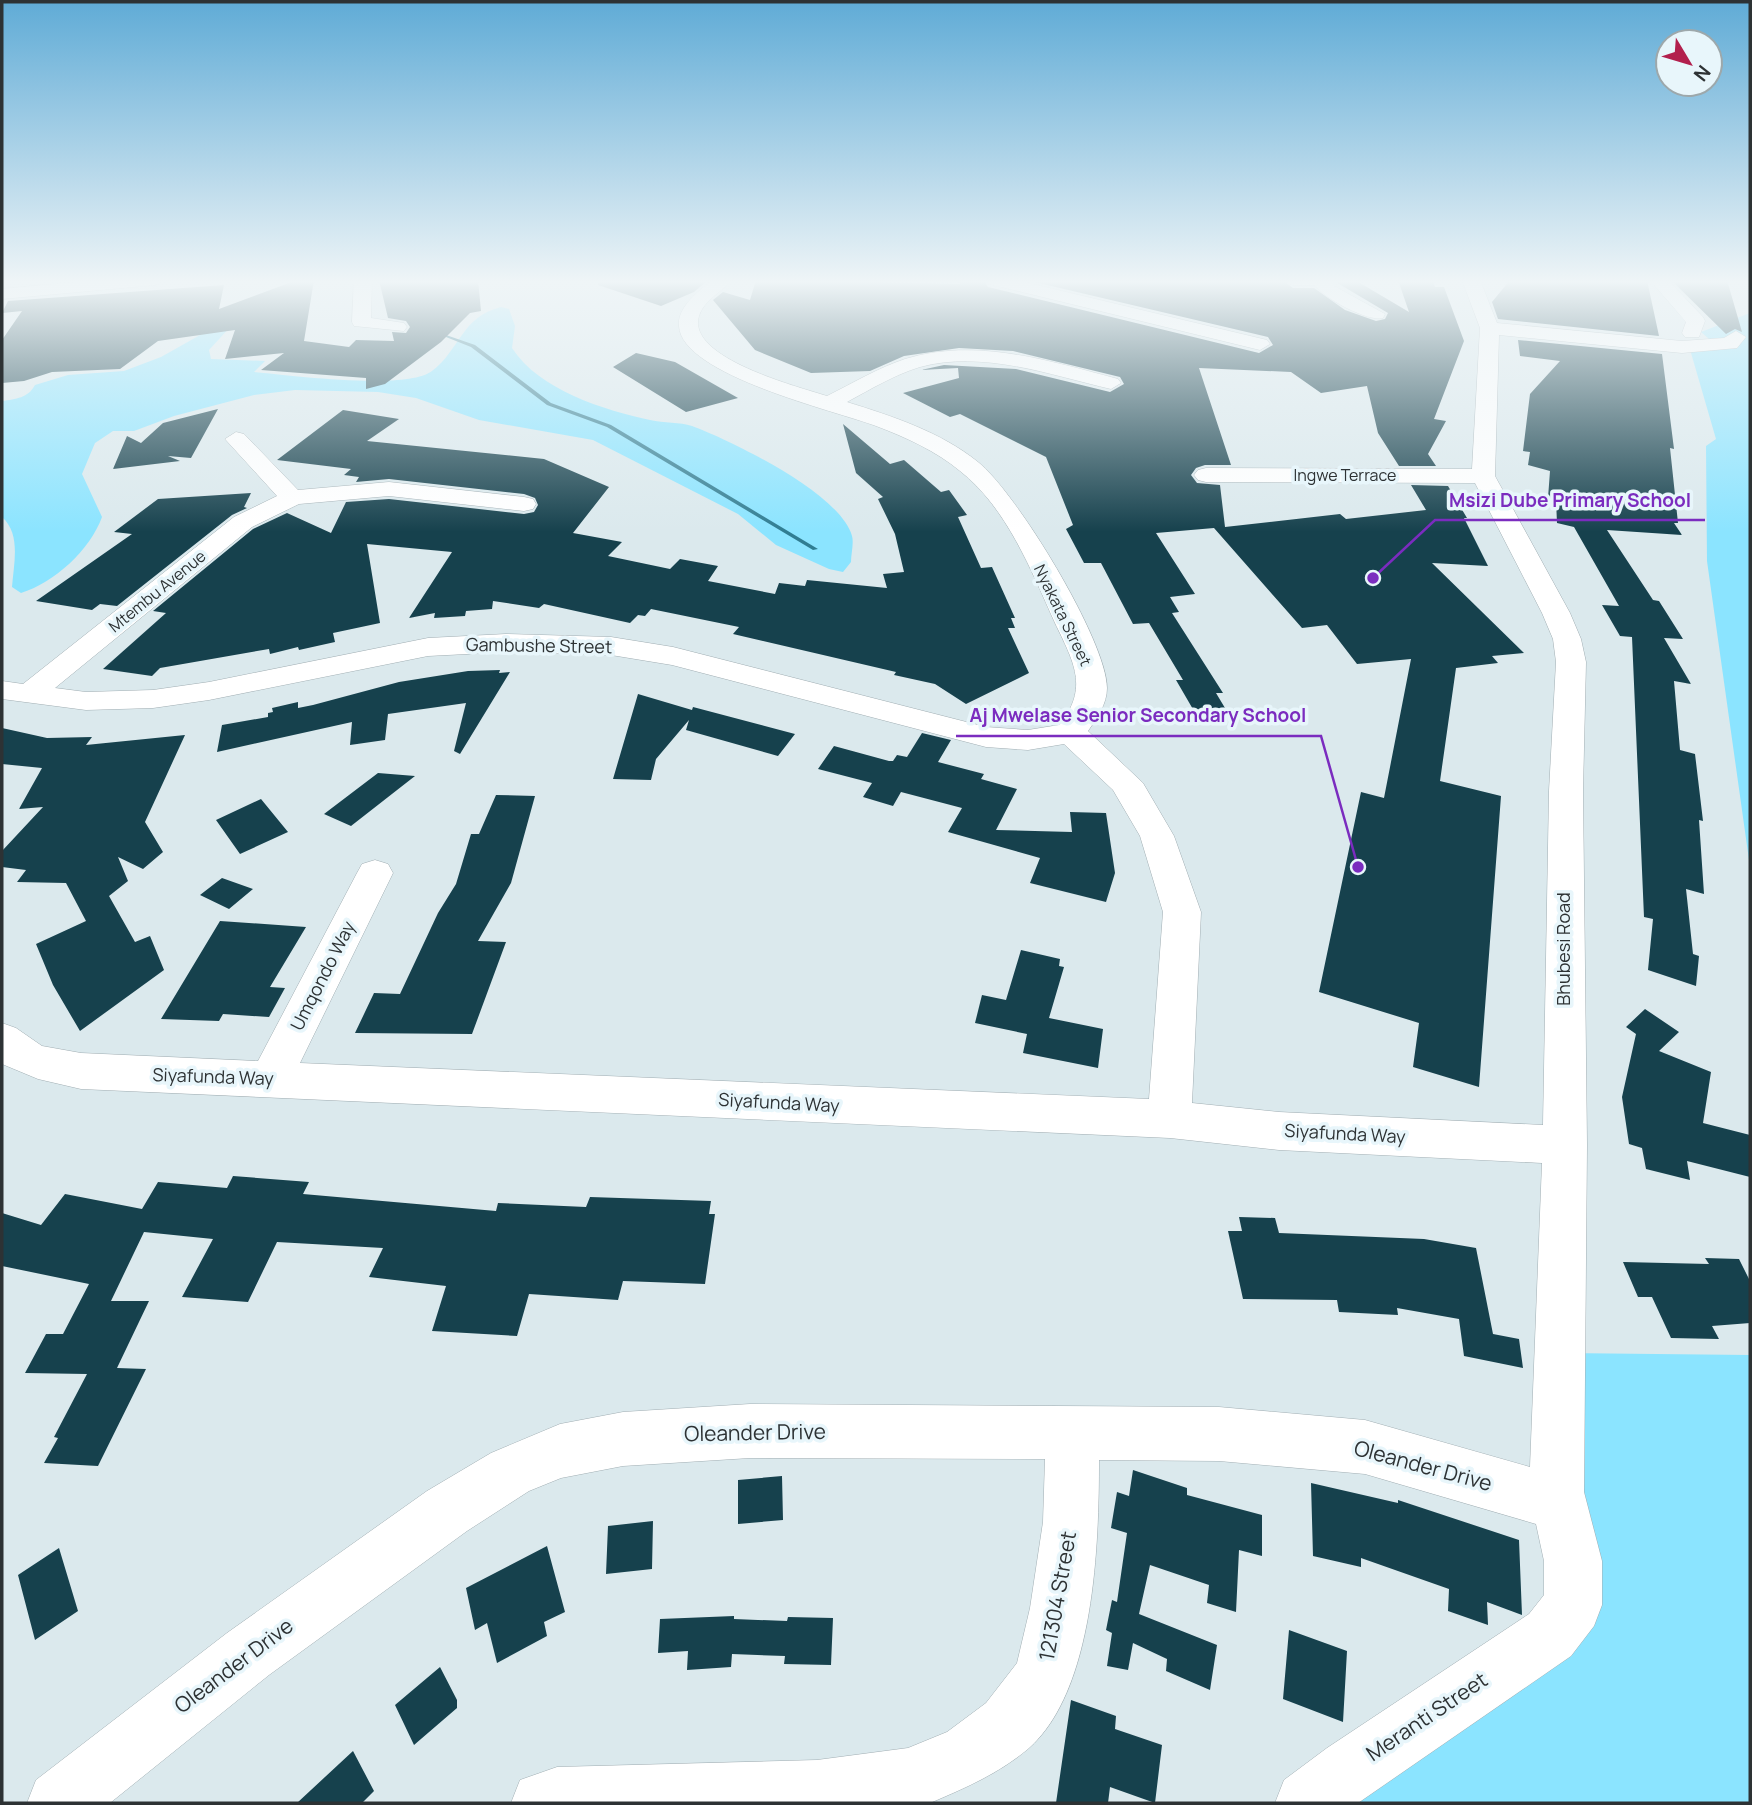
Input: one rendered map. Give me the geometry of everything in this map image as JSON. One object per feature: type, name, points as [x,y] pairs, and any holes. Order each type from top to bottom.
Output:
[{"type":"street","name":"Nyakata Street","points":[[725,364],[907,432],[949,452],[971,468],[1011,512],[1086,656],[1092,675],[1093,699],[1084,716],[1070,732]]},
{"type":"street","points":[[828,403],[898,368],[914,364]]},
{"type":"street","points":[[1027,364],[1111,383]]},
{"type":"street","points":[[1483,476],[1488,364]]},
{"type":"street","points":[[236,439],[292,498]]},
{"type":"street","name":"Ingwe Terrace","points":[[1206,475],[1483,476]]},
{"type":"street","name":"Bhubesi Road","points":[[1483,476],[1556,613],[1567,639],[1571,662],[1566,791],[1564,1145],[1557,1492],[1573,1561],[1573,1605],[1550,1635]]},
{"type":"street","name":"Mtembu Avenue","points":[[15,693],[243,522],[292,498],[389,489],[524,504]]},
{"type":"street","name":"Gambushe Street","points":[[15,693],[86,701],[153,699],[209,691],[428,647],[506,643],[611,646],[673,656],[986,737],[1015,742],[1040,741],[1070,732]]},
{"type":"street","points":[[1070,732],[1126,783],[1157,836],[1182,912],[1174,1006],[1170,1119]]},
{"type":"street","name":"Umqondo Way","points":[[271,1078],[375,873]]},
{"type":"street","name":"Siyafunda Way","points":[[2,1040],[11,1051],[43,1064],[81,1071],[950,1112],[1170,1119],[1279,1131],[1564,1145]]},
{"type":"street","name":"Oleander Drive","points":[[59,1803],[248,1654],[436,1519],[510,1472],[559,1451],[622,1439],[750,1431],[1219,1434],[1365,1447],[1538,1497],[1557,1492]]},
{"type":"street","name":"121304 Street","points":[[542,1803],[557,1799],[817,1792],[909,1780],[969,1754],[1008,1725],[1044,1677],[1059,1608],[1071,1522],[1072,1434]]},
{"type":"street","name":"Meranti Street","points":[[1307,1803],[1349,1770],[1550,1635]]},
{"type":"shaded area","points":[[142,364],[262,364],[254,372],[373,381],[418,377],[440,364],[525,364],[555,387],[593,404],[650,420],[692,426],[732,444],[783,471],[828,503],[844,520],[852,536],[851,562],[843,572],[829,569],[776,545],[738,514],[593,440],[479,420],[416,398],[378,392],[295,390],[254,395],[174,416],[134,431],[113,431],[95,443],[82,474],[102,517],[96,529],[80,553],[46,582],[21,593],[12,587],[14,540],[2,517],[2,401],[21,397],[29,393],[35,385],[68,375],[124,371]]},
{"type":"shaded area","points":[[1694,364],[1750,364],[1750,867],[1707,561],[1706,446],[1716,439]]},
{"type":"shaded area","points":[[1562,1353],[1750,1355],[1750,1803],[1312,1803],[1348,1775],[1552,1639]]},
{"type":"building","points":[[2,364],[126,364],[120,369],[52,372],[24,381],[2,383]]},
{"type":"building","points":[[269,364],[411,364],[385,384],[366,389],[366,378],[261,370]]},
{"type":"building","points":[[618,364],[679,364],[738,398],[686,412],[613,367]]},
{"type":"building","points":[[790,364],[885,364],[870,371],[811,373]]},
{"type":"building","points":[[1067,364],[1455,364],[1434,419],[1446,421],[1428,454],[1436,466],[1399,466],[1378,433],[1367,386],[1321,393],[1291,372],[1199,368],[1231,465],[1205,465],[1196,468],[1191,475],[1197,483],[1220,485],[1225,527],[1340,514],[1346,519],[1426,510],[1411,485],[1448,486],[1467,518],[1464,518],[1488,566],[1432,563],[1524,653],[1492,656],[1498,663],[1456,668],[1440,781],[1501,796],[1479,1087],[1413,1067],[1419,1023],[1319,992],[1361,792],[1384,798],[1411,659],[1357,664],[1327,625],[1302,628],[1214,528],[1156,533],[1195,594],[1170,597],[1179,612],[1172,613],[1223,693],[1216,693],[1225,708],[1194,711],[1176,680],[1183,680],[1149,623],[1133,624],[1101,563],[1084,563],[1066,529],[1073,525],[1046,457],[960,414],[950,417],[903,393],[959,378],[958,368],[921,370],[944,365],[1016,369],[1110,392],[1124,384],[1120,377]]},
{"type":"building","points":[[1557,364],[1663,364],[1674,449],[1670,448],[1678,523],[1674,523],[1682,535],[1607,530],[1653,600],[1659,601],[1683,639],[1664,638],[1691,684],[1674,681],[1680,750],[1695,754],[1703,821],[1699,820],[1704,894],[1686,889],[1693,954],[1699,956],[1696,986],[1648,970],[1653,919],[1644,917],[1632,637],[1620,636],[1602,605],[1619,606],[1574,527],[1557,523],[1556,500],[1548,498],[1550,471],[1528,465],[1530,452],[1523,451],[1530,394]]},
{"type":"building","points":[[218,409],[191,458],[168,456],[180,461],[113,469],[127,436],[141,443],[163,423]]},
{"type":"building","points":[[343,410],[399,419],[367,441],[544,459],[609,487],[573,533],[622,542],[608,556],[670,569],[680,559],[718,566],[708,581],[775,594],[779,583],[805,586],[807,580],[887,588],[883,574],[904,572],[895,534],[878,499],[883,497],[856,473],[843,424],[890,464],[904,460],[941,492],[949,490],[967,515],[958,517],[981,568],[992,567],[1015,618],[1011,618],[1015,628],[1008,628],[1029,673],[966,704],[935,684],[894,675],[896,672],[733,634],[739,627],[651,609],[645,616],[638,615],[630,623],[544,604],[539,608],[493,601],[492,609],[466,611],[465,616],[434,618],[435,613],[409,618],[452,552],[367,544],[380,623],[333,633],[335,642],[270,654],[269,649],[160,668],[152,676],[103,669],[166,613],[153,611],[253,529],[287,513],[331,533],[346,502],[389,499],[524,514],[534,512],[538,505],[535,498],[524,494],[389,479],[356,482],[359,477],[344,475],[351,469],[277,460]]},
{"type":"building","points":[[251,493],[244,507],[247,508],[232,515],[117,606],[100,604],[92,610],[36,601],[132,534],[114,532],[158,499]]},
{"type":"building","points":[[500,670],[499,673],[510,672],[460,754],[454,751],[466,703],[388,714],[385,740],[350,745],[352,722],[217,752],[222,725],[268,717],[268,713],[273,712],[272,708],[298,702],[298,708],[313,705],[399,682],[468,671]]},
{"type":"building","points":[[638,694],[692,710],[693,707],[795,734],[778,756],[686,730],[689,720],[656,759],[651,780],[613,779]]},
{"type":"building","points":[[2,728],[47,738],[92,737],[86,745],[185,735],[145,822],[163,852],[143,869],[118,857],[128,881],[109,896],[135,942],[150,936],[164,970],[80,1031],[53,985],[36,944],[86,921],[66,883],[17,882],[26,870],[2,867],[2,851],[43,807],[19,809],[42,768],[2,764]]},
{"type":"building","points":[[922,733],[951,740],[938,762],[984,774],[981,779],[1017,789],[996,830],[1072,832],[1070,812],[1106,813],[1115,873],[1106,902],[1030,883],[1040,858],[948,832],[962,808],[901,792],[893,806],[863,797],[872,783],[818,769],[834,746],[889,761],[893,761],[897,755],[907,757]]},
{"type":"building","points":[[378,773],[415,776],[351,826],[324,814]]},
{"type":"building","points":[[496,795],[535,796],[511,883],[478,941],[506,942],[472,1034],[355,1033],[374,993],[400,994],[438,913],[456,884],[471,834],[479,834]]},
{"type":"building","points":[[261,799],[288,832],[240,854],[216,820]]},
{"type":"building","points":[[222,878],[253,889],[229,909],[200,895]]},
{"type":"building","points":[[220,921],[306,927],[270,987],[285,988],[269,1017],[223,1014],[219,1021],[161,1019]]},
{"type":"building","points":[[1021,950],[1060,959],[1059,966],[1064,967],[1049,1018],[1103,1029],[1098,1068],[1023,1053],[1027,1034],[975,1023],[982,995],[1006,1000]]},
{"type":"building","points":[[1645,1009],[1679,1032],[1659,1051],[1711,1072],[1703,1123],[1750,1135],[1750,1177],[1687,1161],[1690,1180],[1646,1169],[1642,1148],[1629,1144],[1622,1097],[1636,1034],[1626,1027]]},
{"type":"building","points":[[233,1176],[309,1182],[303,1194],[496,1211],[498,1203],[586,1207],[590,1197],[711,1201],[709,1214],[715,1214],[705,1284],[623,1281],[618,1300],[529,1294],[517,1336],[432,1331],[446,1286],[369,1277],[383,1248],[277,1242],[248,1302],[182,1297],[213,1239],[144,1232],[111,1301],[149,1301],[117,1368],[146,1369],[98,1466],[44,1463],[58,1438],[54,1437],[87,1374],[25,1373],[46,1334],[63,1334],[89,1284],[2,1266],[2,1213],[41,1225],[65,1194],[142,1209],[158,1182],[227,1188]]},
{"type":"building","points":[[1239,1217],[1275,1218],[1279,1233],[1424,1239],[1476,1248],[1493,1334],[1519,1339],[1523,1368],[1464,1356],[1459,1319],[1397,1308],[1398,1315],[1339,1312],[1337,1300],[1243,1299],[1228,1231],[1242,1231]]},
{"type":"building","points":[[1705,1258],[1739,1259],[1750,1281],[1750,1323],[1712,1326],[1719,1339],[1671,1338],[1652,1297],[1638,1297],[1623,1262],[1709,1264]]},
{"type":"building","points":[[1133,1470],[1187,1488],[1187,1495],[1262,1515],[1262,1556],[1239,1550],[1236,1612],[1207,1603],[1209,1585],[1150,1565],[1139,1614],[1217,1645],[1210,1690],[1166,1671],[1167,1659],[1133,1643],[1128,1670],[1107,1666],[1112,1633],[1106,1630],[1112,1600],[1117,1602],[1127,1533],[1111,1528],[1117,1492],[1129,1496]]},
{"type":"building","points":[[782,1476],[783,1520],[738,1524],[738,1480]]},
{"type":"building","points":[[1311,1483],[1398,1503],[1398,1500],[1519,1540],[1522,1615],[1487,1602],[1488,1625],[1448,1611],[1449,1589],[1361,1558],[1361,1567],[1313,1556]]},
{"type":"building","points":[[653,1521],[652,1569],[606,1574],[608,1526]]},
{"type":"building","points":[[547,1546],[565,1612],[544,1622],[547,1636],[497,1663],[487,1623],[475,1630],[466,1588]]},
{"type":"building","points":[[59,1548],[78,1611],[35,1640],[18,1575]]},
{"type":"building","points":[[734,1616],[734,1619],[787,1621],[788,1617],[833,1618],[831,1665],[784,1664],[785,1656],[732,1654],[731,1667],[687,1670],[688,1651],[658,1653],[660,1619]]},
{"type":"building","points":[[1289,1630],[1347,1651],[1343,1722],[1283,1699]]},
{"type":"building","points":[[440,1667],[457,1700],[457,1708],[414,1745],[395,1705]]},
{"type":"building","points":[[1071,1700],[1116,1716],[1115,1729],[1162,1745],[1155,1803],[1110,1787],[1108,1803],[1056,1803]]},
{"type":"building","points":[[353,1751],[374,1791],[362,1803],[297,1803]]},
{"type":"waterway","points":[[497,364],[549,404],[609,426],[815,549]]},
{"type":"place","name":"Msizi Dube Primary School","points":[[1373,578]]},
{"type":"place","name":"Aj Mwelase Senior Secondary School","points":[[1358,867]]}]
